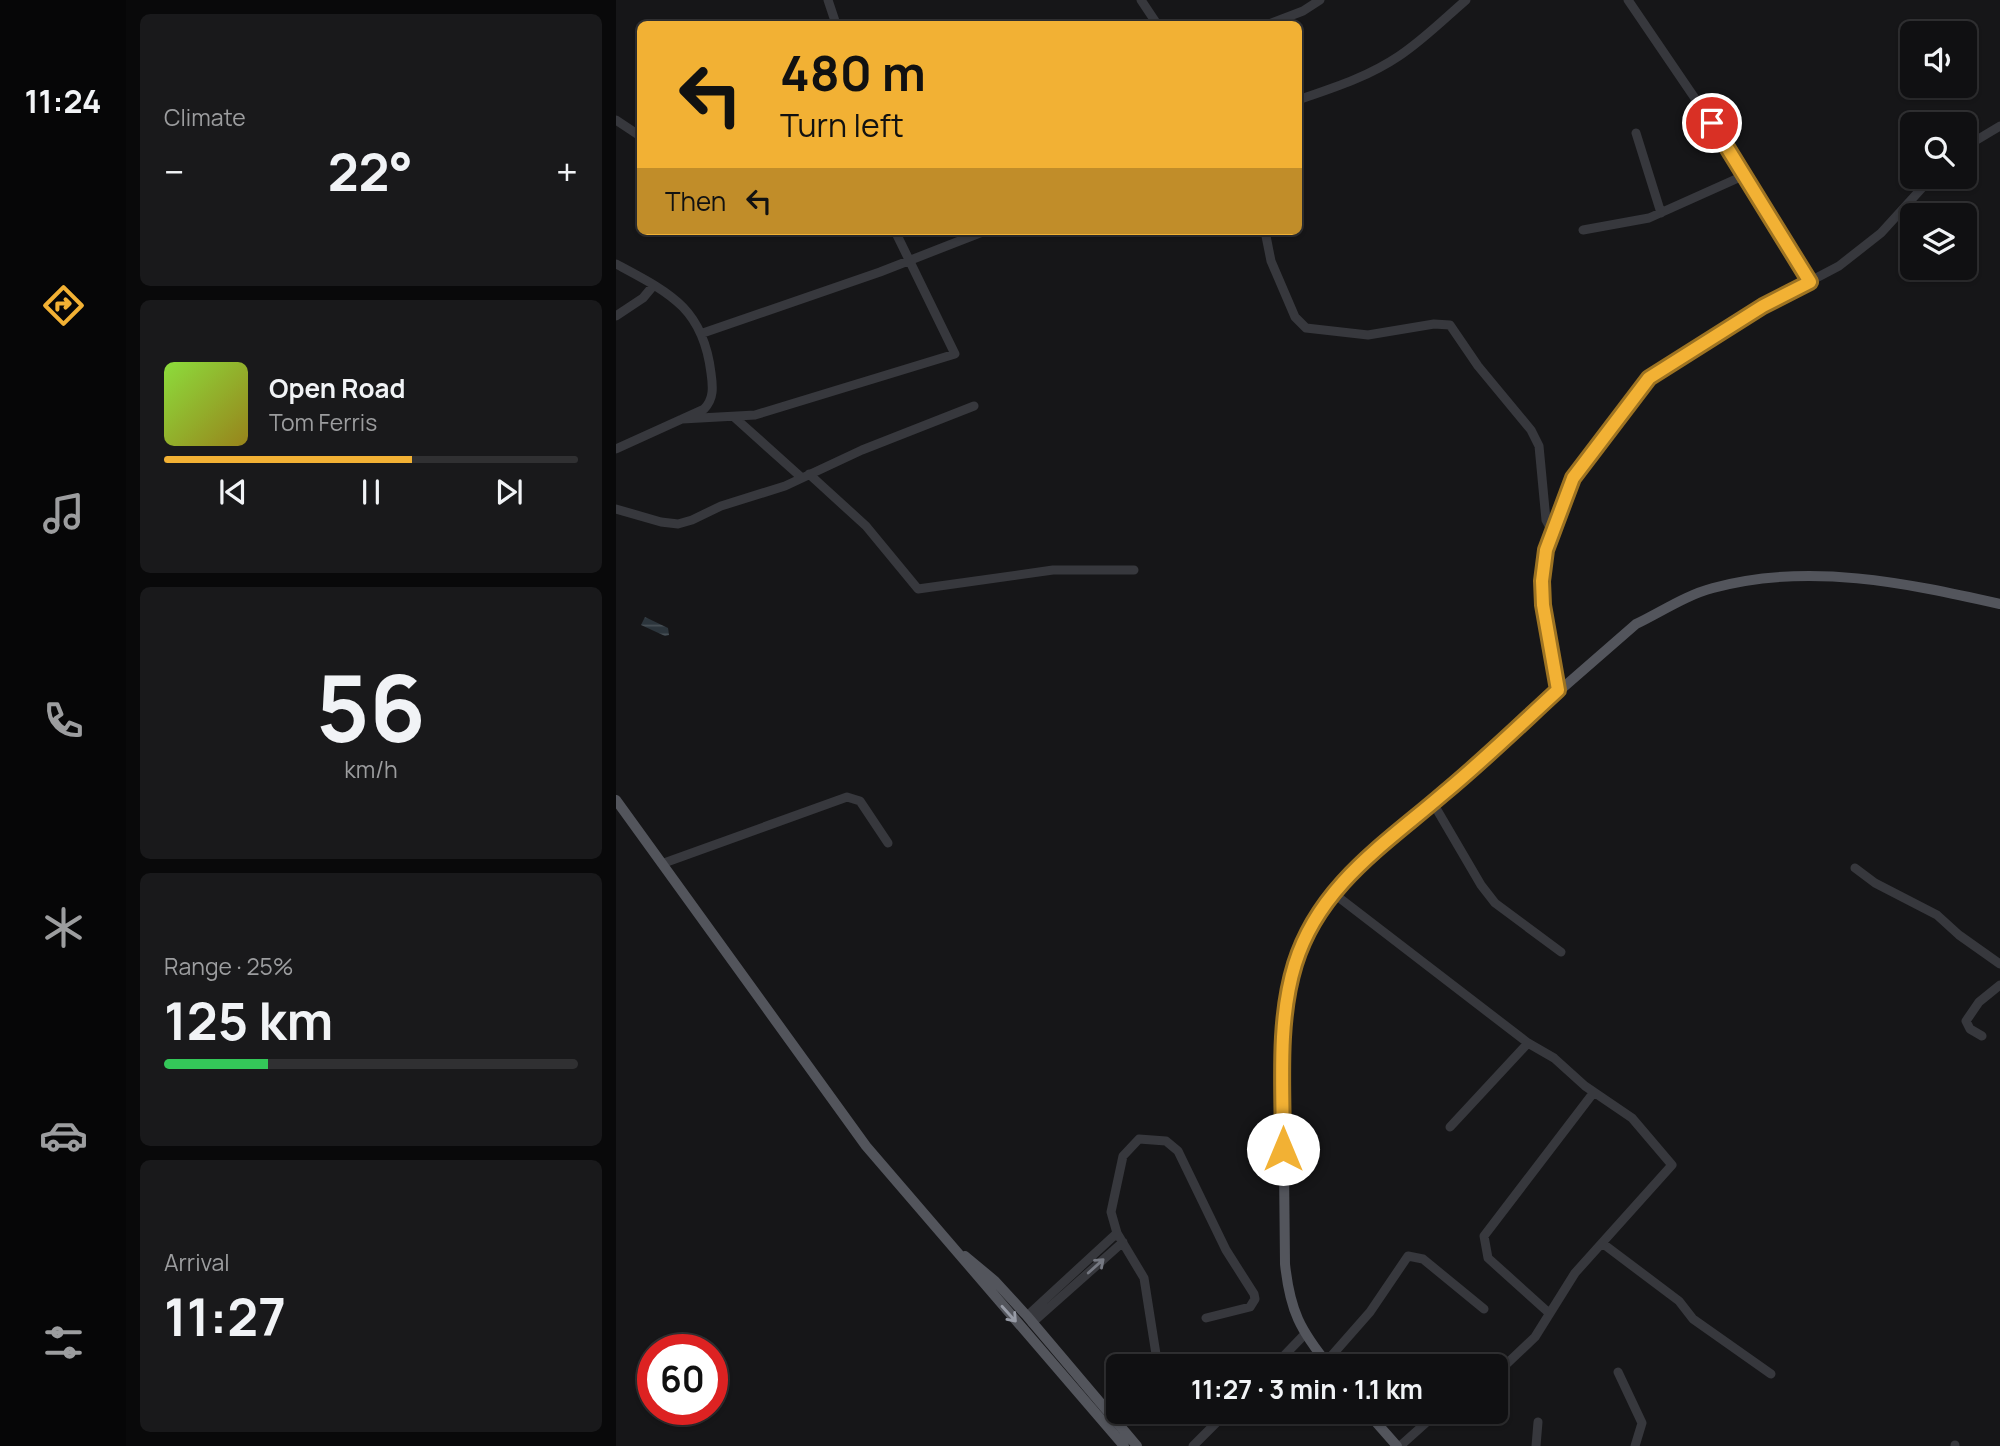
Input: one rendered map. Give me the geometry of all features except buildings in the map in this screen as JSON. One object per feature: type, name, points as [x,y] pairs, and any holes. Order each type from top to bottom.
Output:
[{"type":"main road","points":[[1320,1354],[1304,1335],[1289,1298],[1285,1264],[1283,1031],[1294,965],[1304,939],[1346,877],[1636,624],[1701,592],[1746,581],[1783,576],[1836,576],[1884,582],[2000,604]]},
{"type":"main road","points":[[616,800],[664,863],[822,1088],[948,1244],[1124,1446]]},
{"type":"main road","points":[[948,1244],[995,1282],[1030,1319],[1137,1446]]},
{"type":"main road","points":[[1376,1424],[1399,1446]]},
{"type":"main road","points":[[1384,1434],[1389,1446]]},
{"type":"street","points":[[828,0],[835,21]]},
{"type":"street","points":[[1141,0],[1155,21]]},
{"type":"street","points":[[1277,21],[1303,11],[1320,0]]},
{"type":"street","points":[[1302,99],[1345,85],[1383,66],[1413,46],[1466,0]]},
{"type":"street","points":[[1629,0],[1745,175],[1810,282]]},
{"type":"street","points":[[616,121],[637,134]]},
{"type":"street","points":[[1977,139],[2000,125]]},
{"type":"street","points":[[1636,133],[1661,213]]},
{"type":"street","points":[[1583,230],[1634,222],[1661,213],[1745,175]]},
{"type":"street","points":[[1558,690],[1542,593],[1546,550],[1573,478],[1649,378],[1763,306],[1839,266],[1881,233],[1921,189]]},
{"type":"street","points":[[682,419],[755,415],[956,354],[897,235]]},
{"type":"street","points":[[703,332],[975,235]]},
{"type":"street","points":[[1266,235],[1271,261],[1295,317],[1306,328],[1368,335],[1434,324],[1450,325],[1478,366],[1531,430],[1539,446],[1546,520],[1552,531]]},
{"type":"street","points":[[616,264],[653,286],[691,314],[703,332],[711,369],[712,398],[704,409],[660,426],[616,449]]},
{"type":"street","points":[[616,316],[643,298],[653,286]]},
{"type":"street","points":[[616,509],[642,518],[678,524],[806,476],[974,406]]},
{"type":"street","points":[[734,417],[866,526],[918,589],[1038,571],[1134,569]]},
{"type":"street","points":[[664,863],[846,797],[860,801],[888,843]]},
{"type":"street","points":[[1433,803],[1481,885],[1495,903],[1561,952]]},
{"type":"street","points":[[1855,868],[1875,883],[1937,915],[2000,964]]},
{"type":"street","points":[[1333,893],[1528,1043],[1554,1058],[1594,1092],[1632,1118],[1672,1165],[1576,1273],[1535,1338],[1508,1363]]},
{"type":"street","points":[[1982,1036],[1970,1028],[1966,1021],[1979,1002],[2000,985]]},
{"type":"street","points":[[1450,1127],[1528,1043]]},
{"type":"street","points":[[1549,1313],[1488,1258],[1485,1236],[1594,1092]]},
{"type":"street","points":[[1156,1354],[1144,1278],[1117,1233],[1111,1212],[1124,1156],[1139,1139],[1149,1137],[1166,1141],[1178,1151],[1226,1250],[1254,1294],[1255,1299],[1250,1307],[1206,1318]]},
{"type":"street","points":[[1030,1319],[1117,1233]]},
{"type":"street","points":[[1030,1319],[1123,1242]]},
{"type":"street","points":[[1602,1242],[1674,1297],[1693,1319],[1771,1374]]},
{"type":"street","points":[[1336,1354],[1370,1312],[1408,1256],[1423,1259],[1484,1308]]},
{"type":"street","points":[[1286,1354],[1304,1335]]},
{"type":"street","points":[[1618,1372],[1642,1423],[1635,1446]]},
{"type":"street","points":[[1536,1446],[1538,1423]]},
{"type":"street","points":[[1193,1446],[1215,1424]]},
{"type":"street","points":[[1399,1446],[1424,1424]]},
{"type":"shaded area","points":[[645,617],[668,628],[669,635],[665,636],[641,625]]},
{"type":"route","points":[[1283,1149],[1283,1031],[1288,992],[1304,939],[1321,908],[1346,877],[1385,841],[1472,770],[1558,690],[1543,605],[1542,581],[1546,550],[1557,514],[1573,478],[1649,378],[1763,306],[1810,282],[1712,123]]}]
